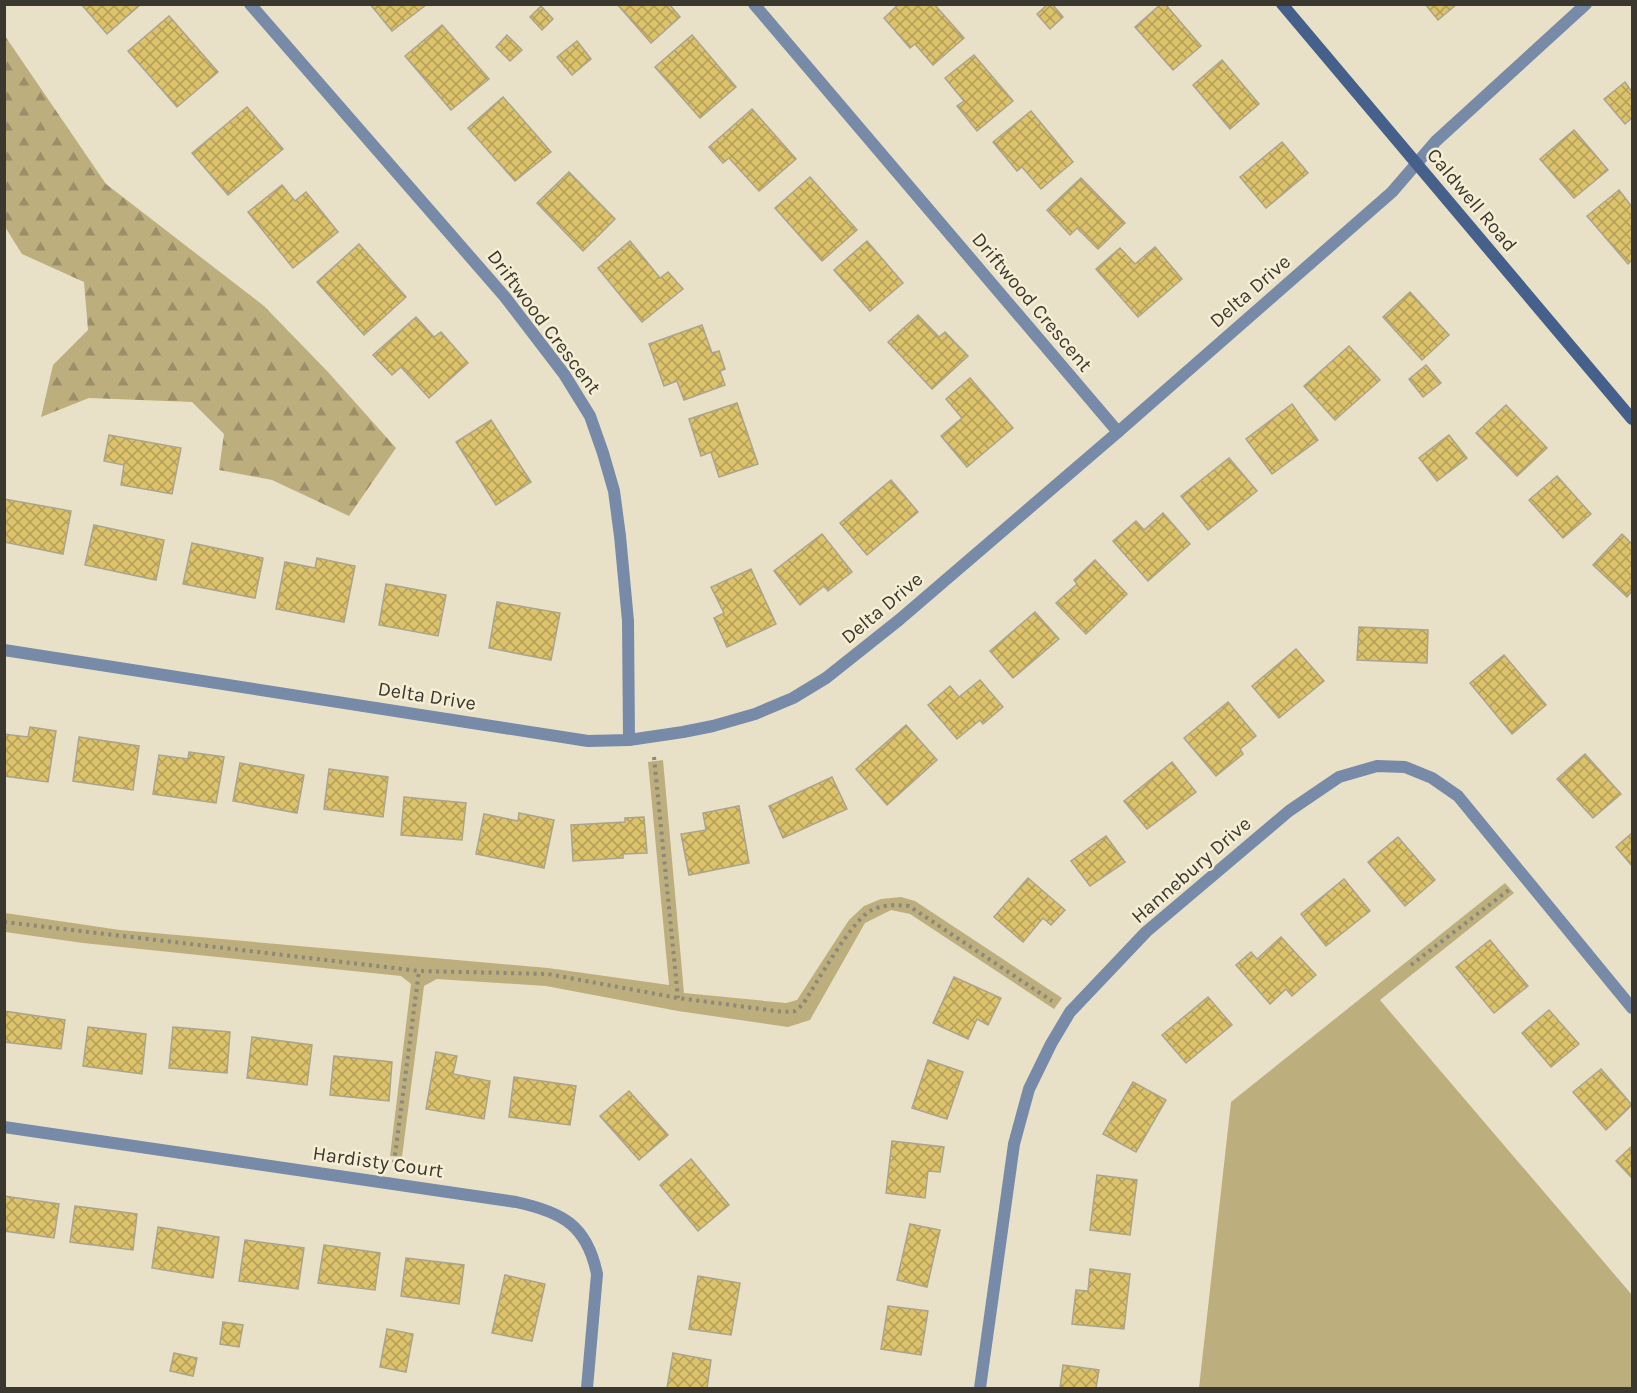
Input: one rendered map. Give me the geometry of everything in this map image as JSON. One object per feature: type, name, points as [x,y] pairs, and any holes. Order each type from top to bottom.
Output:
[{"type":"street","name":"Driftwood Crescent","points":[[250,4],[505,297],[564,374],[590,416],[614,491],[620,536],[628,621],[628,740]]},
{"type":"street","name":"Driftwood Crescent","points":[[754,4],[1118,432]]},
{"type":"street","name":"Caldwell Road","points":[[1282,4],[1632,419]]},
{"type":"street","name":"Delta Drive","points":[[4,650],[588,741],[628,740],[683,732],[755,714],[793,698],[826,678],[899,620],[1392,192],[1436,141],[1586,4]]},
{"type":"street","name":"Hannebury Drive","points":[[980,1389],[1014,1144],[1029,1089],[1051,1044],[1070,1012],[1146,932],[1289,811],[1340,777],[1377,766],[1406,767],[1432,778],[1458,796],[1632,1008]]},
{"type":"street","name":"Hardisty Court","points":[[4,1127],[526,1204],[555,1214],[574,1226],[588,1244],[597,1274],[587,1389]]},
{"type":"path","points":[[652,736],[678,998]]},
{"type":"path","points":[[1411,965],[1525,878]]},
{"type":"path","points":[[4,922],[419,970],[548,974],[678,998],[784,1012],[795,1011],[803,1004],[854,925],[870,910],[898,905],[909,906],[1070,1012]]},
{"type":"path","points":[[392,1183],[419,970]]},
{"type":"green space","points":[[5,36],[106,184],[264,306],[328,372],[396,448],[349,516],[272,480],[219,470],[224,434],[192,402],[89,398],[41,417],[53,365],[88,330],[84,282],[22,254],[5,227]]},
{"type":"green space","points":[[663,760],[684,993],[786,1003],[797,1000],[849,920],[864,906],[881,899],[901,897],[915,901],[1062,998],[1054,1009],[910,914],[891,910],[865,923],[810,1020],[788,1027],[678,1011],[546,986],[437,979],[424,986],[402,1157],[390,1156],[411,984],[401,976],[83,943],[5,932],[5,913],[120,930],[548,968],[669,985],[648,762]]},
{"type":"green space","points":[[1505,883],[1514,893],[1380,1000],[1632,1295],[1632,1388],[1199,1388],[1231,1102]]},
{"type":"building","points":[[81,4],[141,4],[107,34]]},
{"type":"building","points":[[370,4],[426,4],[426,5],[392,31]]},
{"type":"building","points":[[617,4],[669,4],[680,17],[651,43]]},
{"type":"building","points":[[899,4],[934,4],[964,38],[933,65],[915,44],[910,48],[884,18]]},
{"type":"building","points":[[1048,4],[1052,4],[1063,17],[1050,29],[1037,14]]},
{"type":"building","points":[[1161,4],[1165,4],[1201,46],[1173,70],[1135,27]]},
{"type":"building","points":[[1425,4],[1457,4],[1438,20]]},
{"type":"building","points":[[541,6],[553,19],[542,30],[530,17]]},
{"type":"building","points":[[169,16],[218,72],[177,107],[128,51]]},
{"type":"building","points":[[442,25],[489,79],[451,110],[405,56]]},
{"type":"building","points":[[507,35],[522,50],[510,61],[496,47]]},
{"type":"building","points":[[692,35],[736,87],[700,118],[655,67]]},
{"type":"building","points":[[577,41],[591,59],[572,75],[557,57]]},
{"type":"building","points":[[974,55],[1013,101],[977,131],[957,106],[964,101],[945,78]]},
{"type":"building","points":[[1222,60],[1259,104],[1230,129],[1193,85]]},
{"type":"building","points":[[1625,82],[1632,92],[1632,118],[1625,124],[1604,99]]},
{"type":"building","points":[[503,97],[551,152],[515,181],[468,128]]},
{"type":"building","points":[[247,107],[283,149],[228,195],[192,153]]},
{"type":"building","points":[[752,109],[796,159],[759,191],[729,158],[723,163],[709,147]]},
{"type":"building","points":[[1031,111],[1073,162],[1041,189],[1022,167],[1017,171],[993,142]]},
{"type":"building","points":[[1574,130],[1608,170],[1574,198],[1540,159]]},
{"type":"building","points":[[1282,142],[1308,173],[1266,208],[1240,177]]},
{"type":"building","points":[[569,172],[615,219],[583,251],[537,203]]},
{"type":"building","points":[[810,177],[857,230],[822,261],[775,208]]},
{"type":"building","points":[[1081,178],[1125,223],[1098,249],[1077,228],[1070,235],[1047,210]]},
{"type":"building","points":[[282,185],[295,201],[306,192],[338,232],[293,268],[248,212]]},
{"type":"building","points":[[1619,190],[1632,207],[1632,260],[1628,264],[1587,216]]},
{"type":"building","points":[[630,241],[660,278],[668,272],[683,289],[642,322],[598,268]]},
{"type":"building","points":[[867,241],[903,283],[870,311],[834,270]]},
{"type":"building","points":[[359,244],[406,297],[364,335],[317,282]]},
{"type":"building","points":[[1155,247],[1182,279],[1138,317],[1096,269],[1120,248],[1135,264]]},
{"type":"building","points":[[1410,292],[1449,335],[1422,360],[1383,317]]},
{"type":"building","points":[[918,315],[939,337],[945,332],[968,356],[932,389],[888,342]]},
{"type":"building","points":[[416,317],[434,337],[441,332],[468,363],[429,398],[401,367],[392,375],[373,355]]},
{"type":"building","points":[[702,325],[712,353],[719,351],[725,369],[720,371],[725,385],[684,400],[677,381],[664,386],[649,344]]},
{"type":"building","points":[[1349,346],[1380,380],[1335,420],[1304,386]]},
{"type":"building","points":[[1426,365],[1441,383],[1423,397],[1409,379]]},
{"type":"building","points":[[970,378],[1013,428],[967,467],[941,436],[962,418],[946,399]]},
{"type":"building","points":[[737,403],[758,464],[719,477],[711,452],[701,456],[689,419]]},
{"type":"building","points":[[1292,404],[1318,440],[1272,474],[1246,439]]},
{"type":"building","points":[[1506,405],[1547,448],[1517,476],[1476,433]]},
{"type":"building","points":[[491,420],[531,482],[496,505],[456,442]]},
{"type":"building","points":[[109,435],[181,448],[172,494],[121,485],[124,465],[104,461]]},
{"type":"building","points":[[1449,435],[1467,458],[1437,481],[1419,458]]},
{"type":"building","points":[[1229,458],[1257,491],[1208,530],[1181,496]]},
{"type":"building","points":[[1557,476],[1591,514],[1563,538],[1529,500]]},
{"type":"building","points":[[891,480],[918,512],[867,555],[840,523]]},
{"type":"building","points":[[4,499],[71,511],[63,554],[4,542]]},
{"type":"building","points":[[1163,513],[1190,544],[1148,581],[1113,541],[1136,521],[1144,530]]},
{"type":"building","points":[[94,525],[164,540],[156,580],[85,565]]},
{"type":"building","points":[[822,534],[852,572],[828,591],[824,586],[800,605],[774,571]]},
{"type":"building","points":[[1622,534],[1632,544],[1632,591],[1627,597],[1593,565]]},
{"type":"building","points":[[192,543],[263,558],[255,598],[183,584]]},
{"type":"building","points":[[317,558],[355,566],[344,622],[276,609],[285,562],[315,568]]},
{"type":"building","points":[[1095,560],[1127,594],[1086,634],[1056,603],[1077,584],[1074,580]]},
{"type":"building","points":[[751,569],[776,624],[727,647],[714,618],[724,613],[711,587]]},
{"type":"building","points":[[386,584],[446,595],[438,636],[379,625]]},
{"type":"building","points":[[497,602],[560,613],[551,660],[489,648]]},
{"type":"building","points":[[1035,612],[1059,639],[1013,678],[990,651]]},
{"type":"building","points":[[1359,627],[1428,630],[1427,663],[1357,660]]},
{"type":"building","points":[[1296,649],[1324,681],[1279,718],[1252,686]]},
{"type":"building","points":[[1504,655],[1546,705],[1512,734],[1470,683]]},
{"type":"building","points":[[980,680],[1003,707],[983,724],[980,720],[957,739],[928,705],[950,686],[959,697]]},
{"type":"building","points":[[1228,702],[1256,736],[1240,749],[1243,754],[1216,776],[1184,738]]},
{"type":"building","points":[[906,725],[937,760],[887,805],[856,769]]},
{"type":"building","points":[[30,727],[56,731],[48,782],[4,776],[4,734],[28,737]]},
{"type":"building","points":[[79,737],[139,746],[133,790],[73,781]]},
{"type":"building","points":[[189,752],[224,757],[216,803],[153,794],[159,755],[188,759]]},
{"type":"building","points":[[1585,754],[1621,794],[1593,818],[1557,779]]},
{"type":"building","points":[[1172,762],[1196,792],[1147,829],[1124,801]]},
{"type":"building","points":[[240,763],[304,775],[297,813],[233,801]]},
{"type":"building","points":[[329,769],[388,777],[383,817],[324,809]]},
{"type":"building","points":[[832,777],[847,809],[783,838],[769,806]]},
{"type":"building","points":[[404,797],[466,803],[462,840],[401,835]]},
{"type":"building","points":[[739,806],[749,863],[689,875],[681,834],[706,830],[703,813]]},
{"type":"building","points":[[519,813],[554,820],[544,868],[476,854],[484,814],[518,821]]},
{"type":"building","points":[[644,817],[647,853],[623,854],[623,858],[573,861],[571,825],[625,822],[625,818]]},
{"type":"building","points":[[1632,833],[1632,866],[1616,847]]},
{"type":"building","points":[[1106,836],[1125,862],[1090,886],[1071,861]]},
{"type":"building","points":[[1398,837],[1435,880],[1405,906],[1368,862]]},
{"type":"building","points":[[1028,878],[1065,910],[1051,925],[1043,918],[1023,942],[994,917]]},
{"type":"building","points":[[1344,879],[1370,911],[1326,946],[1301,914]]},
{"type":"building","points":[[1281,937],[1316,975],[1292,996],[1286,989],[1270,1004],[1236,965],[1251,952],[1257,959]]},
{"type":"building","points":[[1490,940],[1528,986],[1494,1013],[1456,967]]},
{"type":"building","points":[[954,977],[1001,998],[988,1025],[977,1019],[968,1039],[933,1023]]},
{"type":"building","points":[[1208,997],[1232,1025],[1186,1063],[1162,1035]]},
{"type":"building","points":[[1549,1010],[1579,1044],[1551,1067],[1522,1033]]},
{"type":"building","points":[[4,1011],[65,1020],[61,1049],[4,1042]]},
{"type":"building","points":[[88,1027],[146,1034],[142,1074],[83,1066]]},
{"type":"building","points":[[173,1027],[230,1032],[227,1073],[169,1068]]},
{"type":"building","points":[[252,1037],[312,1045],[307,1085],[247,1078]]},
{"type":"building","points":[[436,1052],[457,1056],[453,1074],[490,1081],[484,1119],[426,1109]]},
{"type":"building","points":[[334,1056],[392,1062],[389,1101],[330,1095]]},
{"type":"building","points":[[928,1060],[963,1072],[947,1119],[912,1108]]},
{"type":"building","points":[[1601,1069],[1632,1105],[1606,1130],[1573,1092]]},
{"type":"building","points":[[514,1077],[576,1086],[570,1125],[509,1117]]},
{"type":"building","points":[[1133,1082],[1166,1100],[1136,1152],[1103,1134]]},
{"type":"building","points":[[629,1091],[668,1135],[639,1160],[600,1116]]},
{"type":"building","points":[[892,1141],[944,1147],[940,1172],[928,1171],[925,1198],[886,1193]]},
{"type":"building","points":[[1632,1146],[1632,1178],[1616,1161]]},
{"type":"building","points":[[691,1159],[729,1205],[698,1231],[660,1185]]},
{"type":"building","points":[[1097,1175],[1137,1180],[1130,1235],[1090,1230]]},
{"type":"building","points":[[4,1196],[59,1204],[54,1238],[4,1231]]},
{"type":"building","points":[[75,1206],[137,1214],[133,1250],[70,1242]]},
{"type":"building","points":[[910,1224],[940,1230],[927,1287],[897,1280]]},
{"type":"building","points":[[158,1227],[219,1237],[213,1278],[152,1268]]},
{"type":"building","points":[[245,1240],[304,1248],[298,1289],[239,1281]]},
{"type":"building","points":[[324,1245],[380,1253],[375,1290],[318,1283]]},
{"type":"building","points":[[406,1258],[464,1265],[459,1304],[401,1296]]},
{"type":"building","points":[[1090,1269],[1130,1274],[1124,1329],[1072,1324],[1076,1290],[1088,1291]]},
{"type":"building","points":[[505,1275],[545,1284],[532,1341],[492,1333]]},
{"type":"building","points":[[698,1276],[740,1283],[731,1335],[689,1329]]},
{"type":"building","points":[[888,1306],[928,1311],[921,1355],[881,1349]]},
{"type":"building","points":[[223,1322],[243,1325],[239,1347],[220,1344]]},
{"type":"building","points":[[387,1329],[413,1334],[406,1372],[380,1367]]},
{"type":"building","points":[[174,1353],[197,1358],[193,1376],[170,1371]]},
{"type":"building","points":[[673,1353],[711,1360],[707,1388],[667,1388]]},
{"type":"building","points":[[1063,1365],[1099,1370],[1096,1388],[1060,1388]]}]
